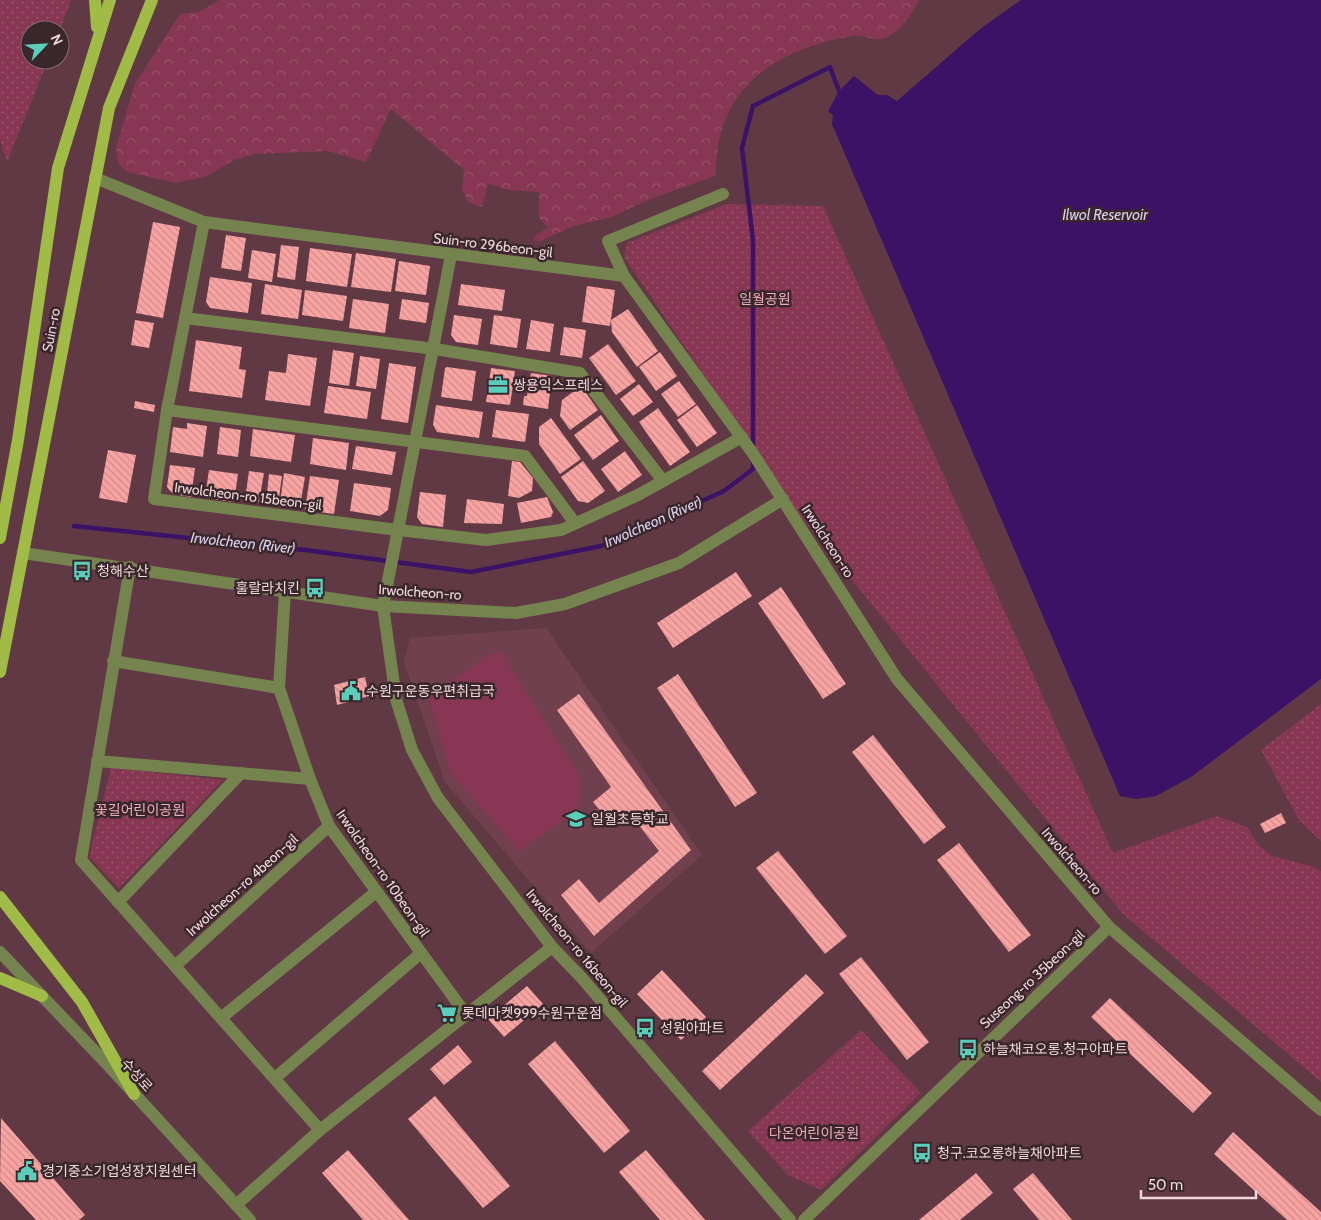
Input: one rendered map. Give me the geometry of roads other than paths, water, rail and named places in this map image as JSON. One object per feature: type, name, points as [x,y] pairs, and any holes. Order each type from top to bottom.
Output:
[{"type":"main road","points":[[95,0],[97,36]]},
{"type":"main road","name":"Suin-ro","points":[[0,538],[18,440],[58,168],[97,36],[110,0]]},
{"type":"main road","name":"Suin-ro","points":[[0,672],[108,108],[152,0]]},
{"type":"main road","points":[[0,897],[82,1002],[134,1094]]},
{"type":"main road","points":[[0,978],[42,996]]},
{"type":"street","name":"Suin-ro 296beon-gil","points":[[95,178],[204,222],[624,276]]},
{"type":"street","points":[[724,194],[608,241],[624,276],[742,436],[783,499]]},
{"type":"street","name":"Irwolcheon-ro 15beon-gil","points":[[204,222],[167,410],[154,499],[486,540],[561,530],[638,495],[742,436]]},
{"type":"street","points":[[384,606],[435,349],[451,255]]},
{"type":"street","points":[[186,318],[435,349],[580,373],[662,481]]},
{"type":"street","points":[[167,410],[416,440],[525,456],[575,523]]},
{"type":"street","name":"Irwolcheon-ro","points":[[23,553],[130,567],[384,606],[516,613],[565,604],[679,562],[783,499],[897,679],[1109,927],[1321,1110]]},
{"type":"street","points":[[130,567],[81,860],[320,1130]]},
{"type":"street","name":"Irwolcheon-ro 10beon-gil","points":[[285,592],[279,688],[310,779],[329,826],[465,1014]]},
{"type":"street","name":"Irwolcheon-ro 16beon-gil","points":[[384,606],[396,699],[412,750],[438,798],[552,947],[581,977],[790,1220]]},
{"type":"street","points":[[114,661],[279,688]]},
{"type":"street","points":[[97,760],[310,779]]},
{"type":"street","points":[[118,902],[241,773]]},
{"type":"street","name":"Irwolcheon-ro 4beon-gil","points":[[175,966],[329,826]]},
{"type":"street","points":[[221,1018],[376,892]]},
{"type":"street","name":"Suseong-ro 35beon-gil","points":[[804,1220],[1109,927]]},
{"type":"street","points":[[236,1205],[320,1130],[552,947]]},
{"type":"street","name":"수성로","points":[[0,952],[250,1220]]},
{"type":"street","points":[[275,1078],[421,953]]},
{"type":"water","name":"Ilwol Reservoir","points":[[1021,0],[1321,0],[1321,679],[1191,777],[1156,796],[1136,799],[1120,796],[832,124],[833,115],[828,111],[839,91],[854,76],[878,95],[887,95],[897,101],[980,29]]},
{"type":"waterway","name":"Irwolcheon (River)","points":[[753,449],[753,240],[742,148],[753,106],[830,67],[839,91]]},
{"type":"waterway","name":"Irwolcheon (River)","points":[[74,526],[305,550],[471,572],[601,546],[724,491],[753,469],[753,459]]},
{"type":"place","name":"쌍용익스프레스","points":[[498,385]]},
{"type":"place","name":"청해수산","points":[[82,571]]},
{"type":"place","name":"훌랄라치킨","points":[[315,588]]},
{"type":"place","name":"수원구운동우편취급국","points":[[351,691]]},
{"type":"place","name":"일월초등학교","points":[[576,819]]},
{"type":"place","name":"롯데마켓999수원구운점","points":[[447,1013]]},
{"type":"place","name":"성원아파트","points":[[645,1028]]},
{"type":"place","name":"하늘채코오롱.청구아파트","points":[[968,1049]]},
{"type":"place","name":"청구.코오롱하늘채아파트","points":[[922,1153]]},
{"type":"place","name":"경기중소기업성장지원센터","points":[[27,1171]]},
{"type":"park label","name":"일월공원","points":[[765,299]]},
{"type":"park label","name":"꽃길어린이공원","points":[[140,810]]},
{"type":"park label","name":"다온어린이공원","points":[[814,1133]]}]
